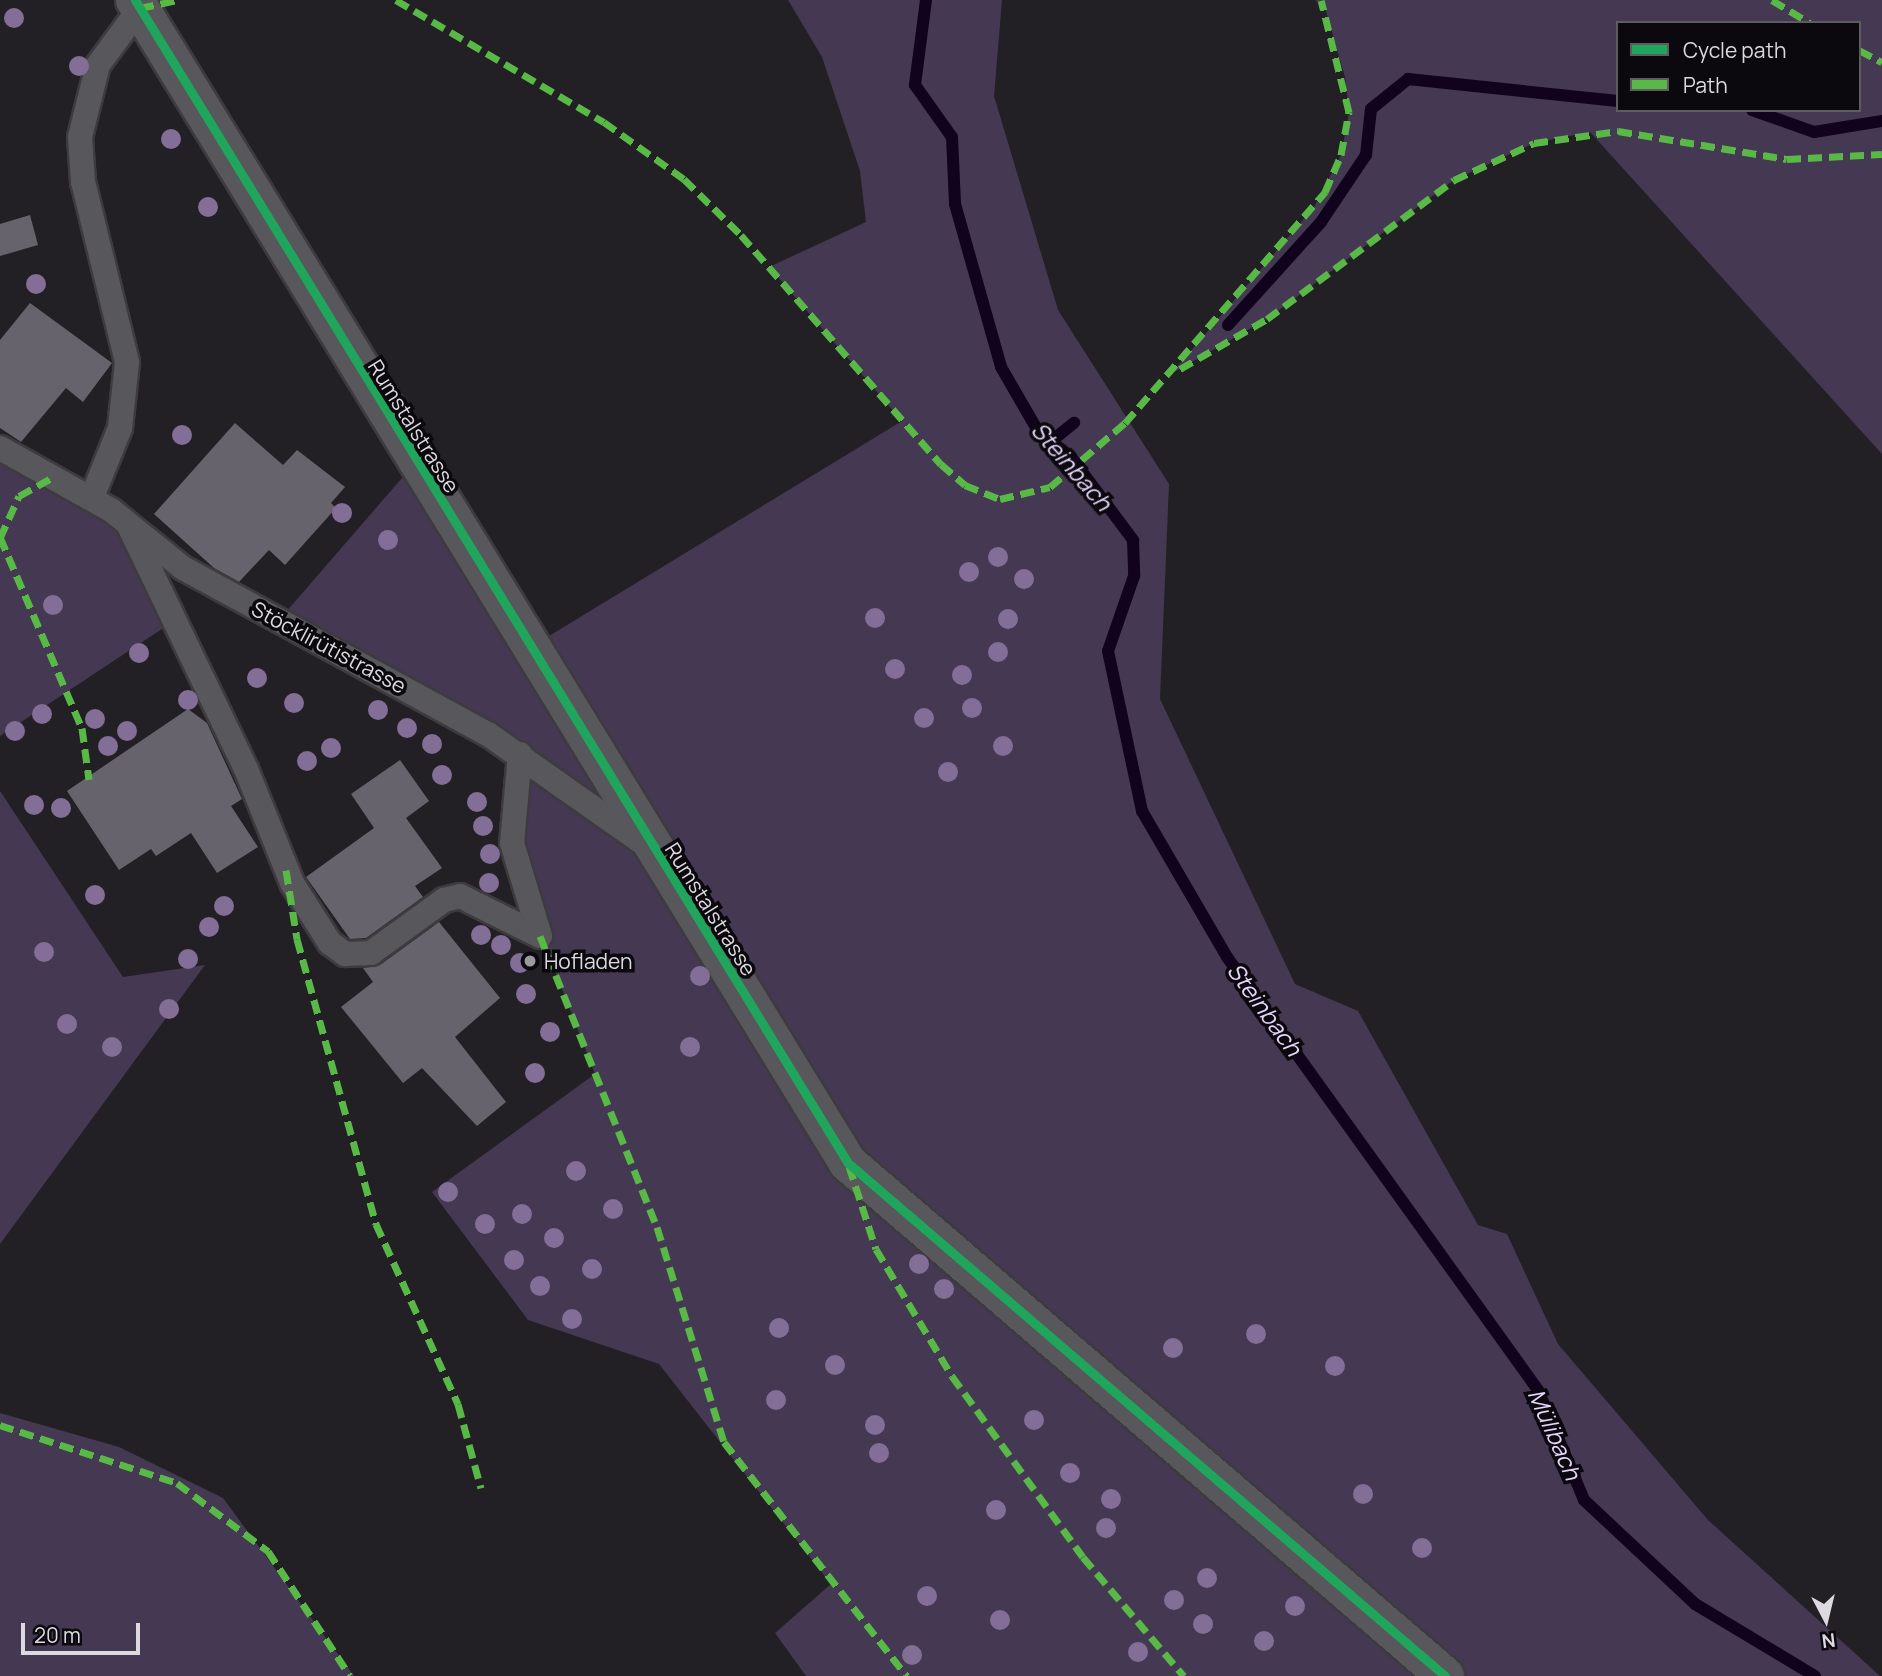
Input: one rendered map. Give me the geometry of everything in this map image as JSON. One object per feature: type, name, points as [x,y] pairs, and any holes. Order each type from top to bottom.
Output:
[{"type":"street","name":"Rumstalstrasse","points":[[138,4],[654,852],[848,1163],[1445,1676]]},
{"type":"lane","name":"Rumstalstrasse","points":[[92,497],[118,435],[127,362],[83,182],[80,137],[98,65],[138,4]]},
{"type":"lane","name":"Stöcklirütistrasse","points":[[0,448],[92,497],[183,568],[520,754],[654,852]]},
{"type":"lane","points":[[127,522],[246,769],[292,883],[330,943],[345,954],[371,953],[444,900],[460,896],[540,936],[512,843],[520,754]]},
{"type":"shaded area","points":[[788,0],[1002,0],[994,96],[1058,310],[1169,484],[1160,699],[1295,984],[1358,1011],[1478,1225],[1507,1234],[1558,1344],[1708,1520],[1880,1676],[806,1676],[775,1633],[831,1584],[659,1364],[528,1320],[432,1192],[595,1074],[526,896],[520,754],[279,620],[415,463],[531,647],[902,421],[769,267],[866,222],[860,171],[822,57]]},
{"type":"shaded area","points":[[1315,0],[1882,0],[1882,454],[1590,132],[1534,143],[1454,180],[1267,319],[1171,374],[1314,207],[1341,155],[1349,112],[1345,77],[1325,8]]},
{"type":"shaded area","points":[[0,448],[111,510],[171,623],[0,736]]},
{"type":"shaded area","points":[[0,791],[123,977],[205,965],[0,1244]]},
{"type":"shaded area","points":[[0,1413],[119,1447],[223,1498],[354,1676],[0,1676]]},
{"type":"building","points":[[30,215],[38,245],[0,256],[0,224]]},
{"type":"building","points":[[30,303],[112,363],[83,402],[66,388],[21,442],[0,428],[0,340]]},
{"type":"building","points":[[235,423],[283,465],[297,450],[345,487],[331,503],[336,508],[285,565],[269,550],[239,582],[214,568],[154,514]]},
{"type":"building","points":[[188,709],[207,723],[242,799],[231,806],[258,847],[217,873],[191,833],[156,856],[151,849],[119,870],[67,791]]},
{"type":"building","points":[[400,760],[429,801],[406,818],[442,868],[415,886],[423,897],[366,938],[350,939],[306,877],[374,828],[351,794]]},
{"type":"building","points":[[439,922],[500,998],[455,1037],[506,1102],[477,1126],[422,1068],[403,1083],[341,1007],[373,982],[363,968],[380,965]]},
{"type":"waterway","name":"Steinbach","points":[[926,0],[915,85],[952,137],[955,204],[1001,367],[1038,431],[1071,457],[1133,540],[1134,576],[1108,651],[1142,811],[1227,957],[1538,1390],[1584,1500],[1695,1604],[1815,1676]]},
{"type":"waterway","points":[[1228,325],[1321,222],[1366,155],[1371,109],[1408,79],[1616,101]]},
{"type":"waterway","points":[[1758,112],[1814,132],[1882,121]]},
{"type":"waterway","points":[[1054,439],[1074,423]]},
{"type":"marked path","points":[[140,8],[179,0]]},
{"type":"marked path","points":[[396,0],[604,122],[684,179],[741,235],[941,464],[965,485],[1000,499],[1050,487],[1125,423],[1325,192],[1341,155],[1349,112],[1321,0]]},
{"type":"marked path","points":[[1772,0],[1807,21]]},
{"type":"marked path","points":[[1861,51],[1882,62]]},
{"type":"marked path","points":[[1180,369],[1267,319],[1454,180],[1534,143],[1618,131],[1787,159],[1882,154]]},
{"type":"marked path","points":[[0,538],[19,496],[53,477]]},
{"type":"marked path","points":[[0,537],[82,728],[89,780]]},
{"type":"marked path","points":[[286,870],[297,939],[376,1224],[458,1404],[481,1488]]},
{"type":"marked path","points":[[540,936],[657,1227],[724,1442],[907,1676]]},
{"type":"marked path","points":[[849,1166],[876,1249],[952,1376],[1083,1557],[1184,1676]]},
{"type":"marked path","points":[[0,1425],[177,1483],[268,1551],[350,1676]]},
{"type":"cycle path","points":[[135,0],[848,1163],[1445,1676]]},
{"type":"place","name":"Hofladen","points":[[530,961]]},
{"type":"water label","name":"Mülibach","points":[[1555,1434]]}]
